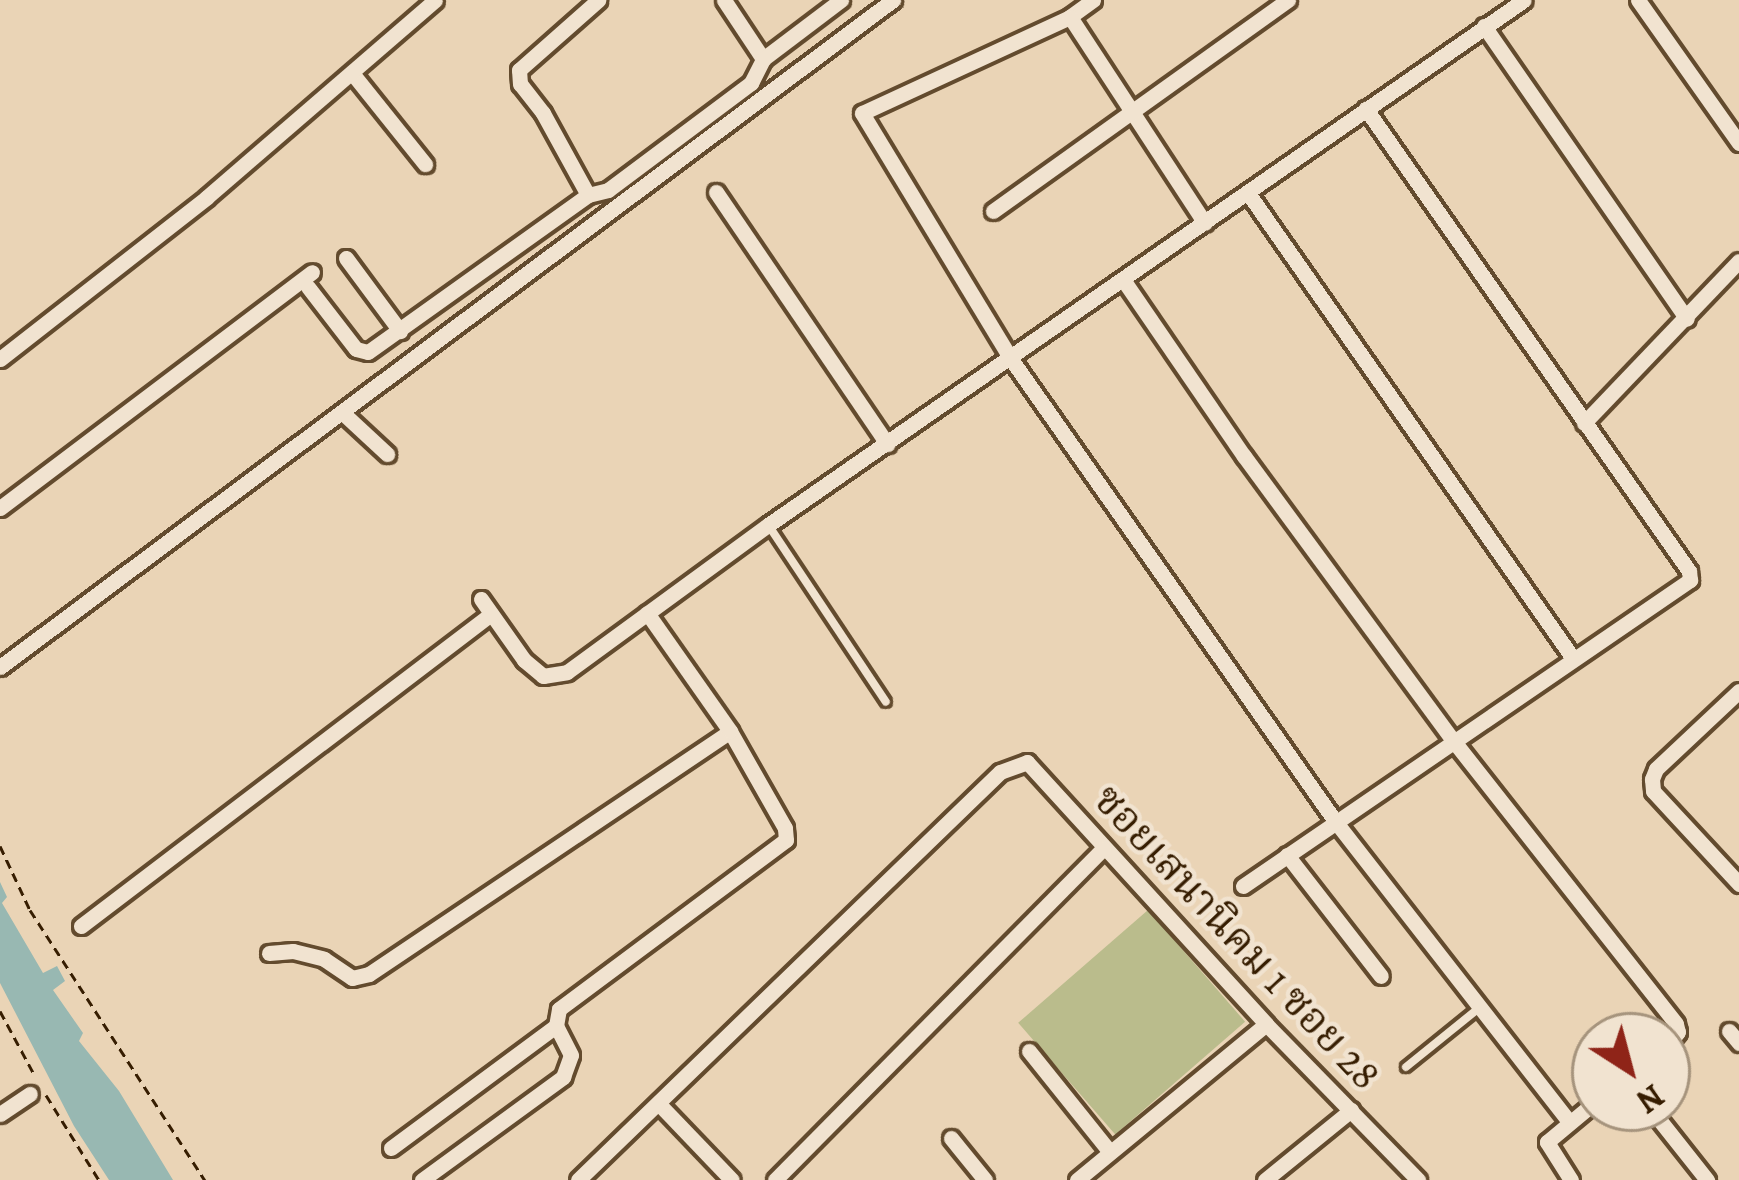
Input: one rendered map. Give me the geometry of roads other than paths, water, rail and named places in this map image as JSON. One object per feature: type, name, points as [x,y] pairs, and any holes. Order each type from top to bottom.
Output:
[{"type":"street","points":[[0,359],[157,239],[435,0]]},
{"type":"street","points":[[588,195],[520,84],[519,70],[598,0]]},
{"type":"street","points":[[724,0],[763,59]]},
{"type":"street","points":[[0,508],[310,280],[356,349],[368,352],[588,195],[608,190],[751,83],[763,59],[841,0]]},
{"type":"street","points":[[0,667],[344,415],[893,0]]},
{"type":"street","points":[[1094,0],[1070,16],[862,113],[1011,359],[1335,821],[1569,1122],[1551,1136],[1547,1149],[1571,1180]]},
{"type":"street","points":[[993,211],[1288,0]]},
{"type":"street","points":[[81,926],[486,607],[524,660],[543,676],[567,672],[768,525],[1524,0]]},
{"type":"street","points":[[1638,0],[1739,143]]},
{"type":"street","points":[[1070,16],[1205,223]]},
{"type":"street","points":[[1484,26],[1687,319]]},
{"type":"street","points":[[352,73],[425,164]]},
{"type":"street","points":[[1243,886],[1690,580],[1690,572],[1366,109]]},
{"type":"street","points":[[716,192],[887,444]]},
{"type":"street","points":[[1248,193],[1572,657]]},
{"type":"street","points":[[346,258],[400,331]]},
{"type":"street","points":[[1584,423],[1739,261]]},
{"type":"street","points":[[1124,281],[1244,456],[1452,739],[1667,1012]]},
{"type":"street","points":[[344,415],[387,454]]},
{"type":"street","points":[[422,1180],[563,1077],[571,1055],[556,1026],[559,1009],[786,840],[785,827],[730,731],[647,613]]},
{"type":"street","points":[[1737,697],[1656,769],[1654,790],[1739,884]]},
{"type":"street","points":[[269,953],[293,951],[324,959],[352,978],[370,974],[730,731]]},
{"type":"street","name":"ซอยเสนานิคม 1 ซอย 28","points":[[659,1104],[1000,772],[1027,762],[1266,1024],[1418,1180]]},
{"type":"street","points":[[775,1180],[1103,849]]},
{"type":"street","points":[[1286,855],[1381,976]]},
{"type":"street","points":[[1077,1180],[1266,1024]]},
{"type":"street","points":[[391,1148],[556,1026]]},
{"type":"street","points":[[1029,1051],[1110,1153]]},
{"type":"street","points":[[0,1114],[37,1089]]},
{"type":"street","points":[[578,1180],[659,1104],[732,1180]]},
{"type":"street","points":[[1265,1180],[1351,1110]]},
{"type":"street","points":[[1669,1132],[1708,1180]]},
{"type":"street","points":[[951,1138],[985,1180]]},
{"type":"lane","points":[[768,525],[886,702]]},
{"type":"lane","points":[[1406,1067],[1480,1007]]},
{"type":"water","points":[[0,882],[7,897],[2,903],[43,973],[57,966],[65,981],[53,990],[83,1033],[79,1041],[119,1091],[173,1180],[109,1180],[74,1126],[0,983]]}]
